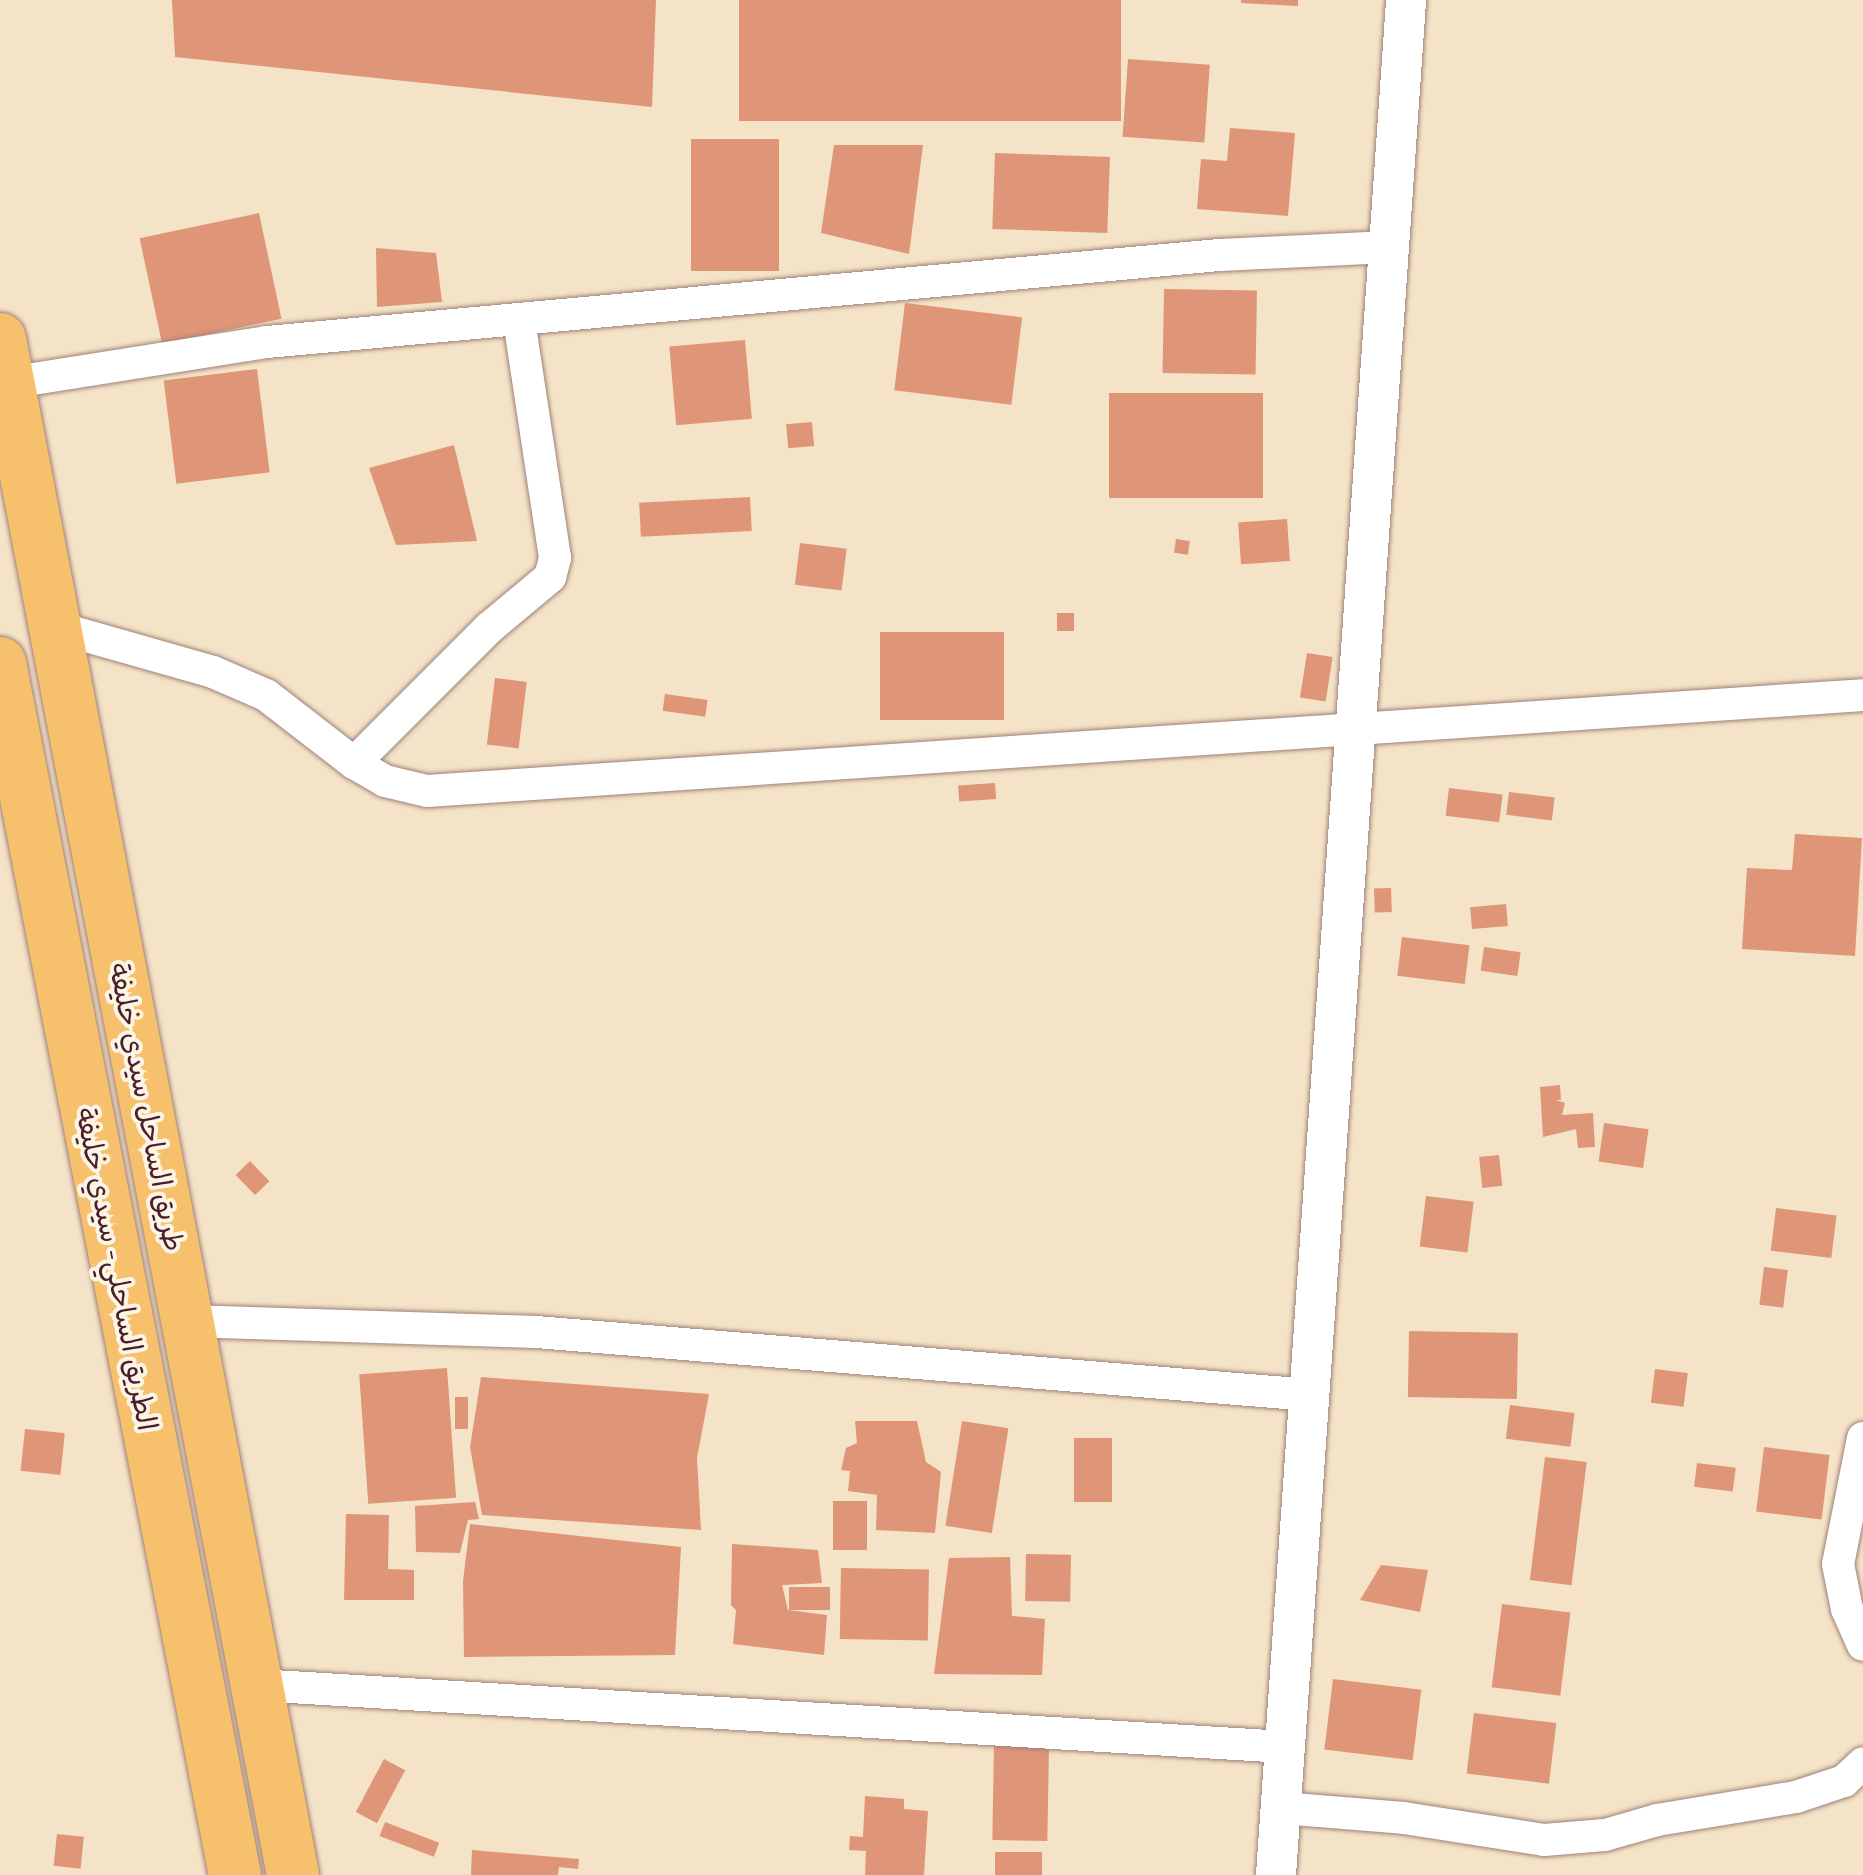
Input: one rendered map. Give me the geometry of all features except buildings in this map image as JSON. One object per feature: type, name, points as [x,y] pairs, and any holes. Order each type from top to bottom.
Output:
[{"type":"highway","name":"طريق الساحل سيدي خليفة","points":[[4,361],[294,1875]]},
{"type":"highway","name":"الطريق الساحلي- سيدي خليفة","points":[[0,663],[234,1875]]},
{"type":"street","points":[[1276,1875],[1406,0]]},
{"type":"street","points":[[4,361],[267,342],[1220,255],[1389,247]]},
{"type":"street","points":[[354,763],[489,628],[550,576],[555,558],[519,319]]},
{"type":"street","points":[[55,626],[214,672],[266,695],[354,763],[385,781],[427,791],[1863,695]]},
{"type":"street","points":[[187,1321],[536,1332],[1310,1395]]},
{"type":"street","points":[[1863,1438],[1838,1564],[1847,1609],[1863,1645]]},
{"type":"street","points":[[257,1685],[1286,1748]]},
{"type":"street","points":[[1281,1808],[1404,1818],[1559,1838],[1605,1835],[1657,1820],[1796,1797],[1844,1781],[1863,1763]]}]
